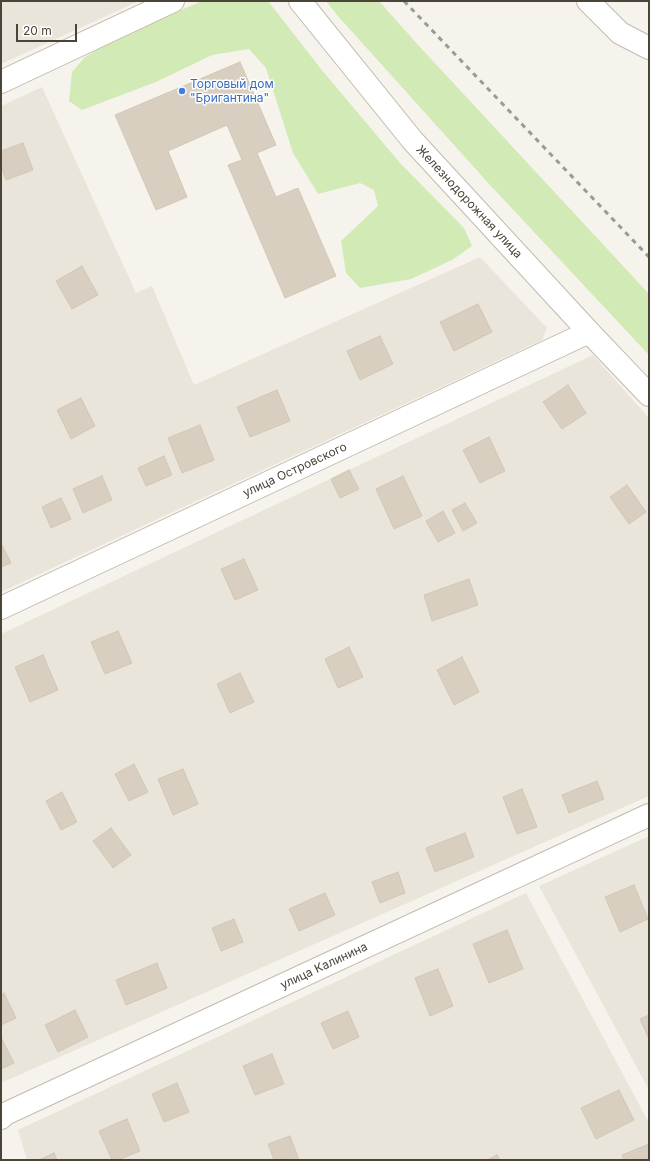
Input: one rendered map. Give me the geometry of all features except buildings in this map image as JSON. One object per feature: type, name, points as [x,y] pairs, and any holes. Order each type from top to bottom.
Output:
[{"type":"street","points":[[1,82],[173,1]]},
{"type":"street","name":"Железнодорожная улица","points":[[300,1],[413,141],[649,395]]},
{"type":"street","points":[[588,1],[620,34],[649,48]]},
{"type":"street","name":"улица Островского","points":[[1,608],[589,332]]},
{"type":"street","name":"улица Калинина","points":[[1,1118],[5,1114],[649,815]]},
{"type":"shaded area","points":[[1,1],[139,1],[1,64]]},
{"type":"shaded area","points":[[42,87],[136,293],[152,286],[194,385],[480,257],[547,328],[542,340],[1,592],[1,106]]},
{"type":"shaded area","points":[[593,355],[649,418],[649,796],[1,1083],[1,634]]},
{"type":"shaded area","points":[[649,836],[649,1090],[539,886]]},
{"type":"shaded area","points":[[526,893],[649,1123],[649,1160],[27,1160],[18,1130]]},
{"type":"green space","points":[[202,1],[268,1],[321,69],[400,163],[464,228],[472,246],[452,260],[411,279],[360,288],[346,273],[341,241],[378,206],[374,190],[360,183],[318,194],[293,153],[266,68],[249,49],[212,55],[156,82],[82,110],[69,101],[72,72],[85,57],[119,37]]},
{"type":"green space","points":[[326,1],[379,1],[649,294],[649,355],[490,185]]},
{"type":"railway","points":[[404,1],[649,257]]},
{"type":"place","name":"Торговый дом \"Бригантина\"","points":[[182,91]]}]
